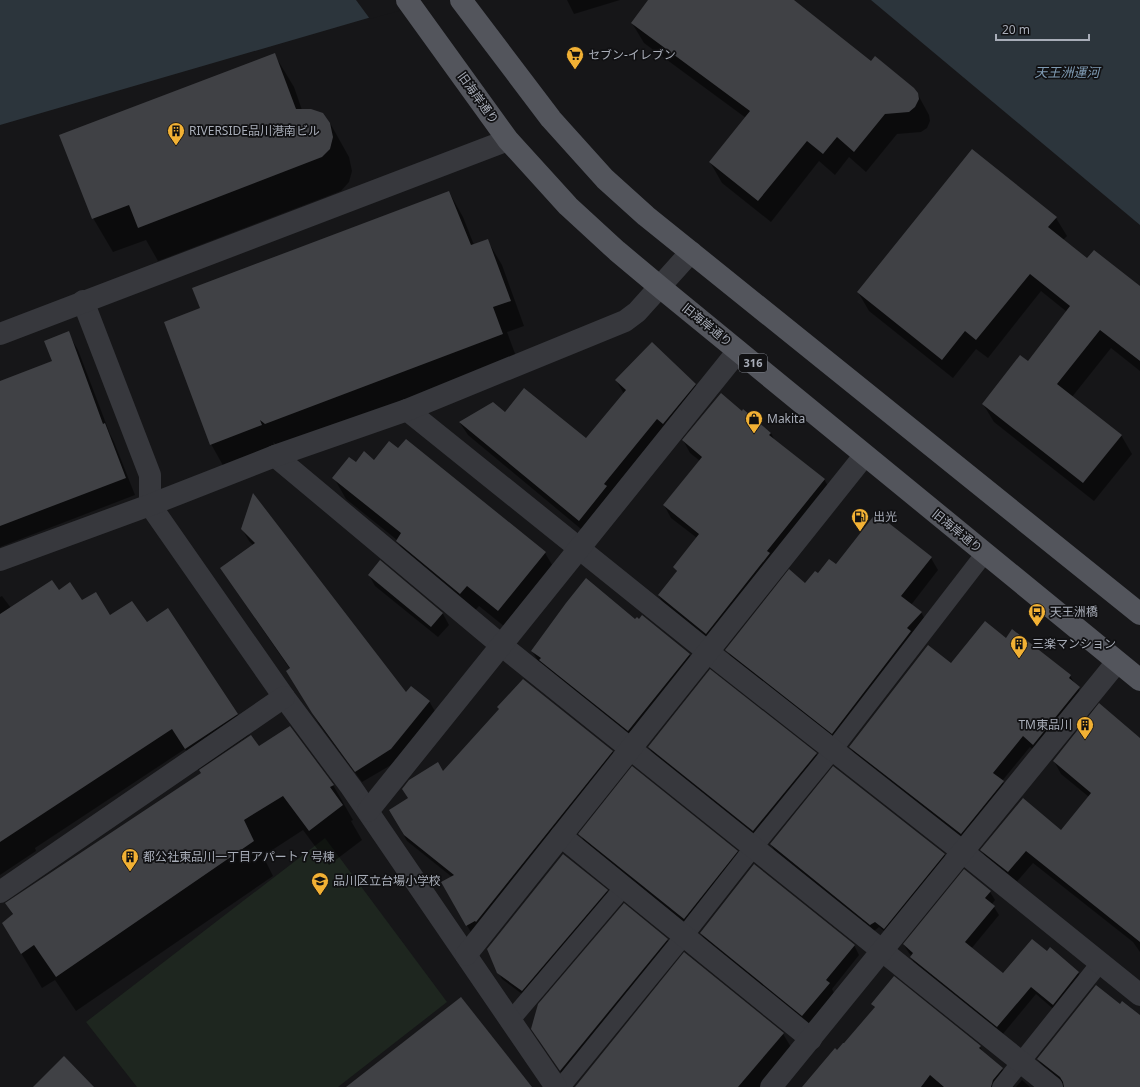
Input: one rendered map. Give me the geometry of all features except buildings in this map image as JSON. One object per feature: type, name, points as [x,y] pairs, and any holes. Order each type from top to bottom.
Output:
[{"type":"main road","points":[[461,0],[551,119],[606,179],[646,216],[1140,614]]},
{"type":"main road","name":"旧海岸通り","points":[[409,2],[508,140],[568,206],[617,251],[660,287],[864,456],[1140,680]]},
{"type":"street","points":[[0,334],[83,301],[508,140]]},
{"type":"street","points":[[0,560],[150,505],[275,456],[407,410],[625,320],[637,312],[690,252]]},
{"type":"street","points":[[83,301],[150,475],[150,505],[284,697],[352,787],[556,1087]]},
{"type":"street","points":[[368,811],[738,351]]},
{"type":"street","points":[[407,410],[708,652],[963,852],[1140,995]]},
{"type":"street","points":[[275,456],[501,646],[1052,1087]]},
{"type":"street","points":[[466,955],[864,456]]},
{"type":"street","points":[[771,1087],[1117,662]]},
{"type":"street","points":[[0,892],[284,697]]},
{"type":"street","points":[[561,836],[811,1039]]},
{"type":"lane","points":[[560,1087],[684,936],[833,750],[985,553]]},
{"type":"lane","points":[[510,1021],[624,887]]},
{"type":"lane","points":[[1001,1087],[1100,963]]},
{"type":"shaded area","name":"品川区立台場小学校","points":[[325,838],[447,1002],[338,1087],[137,1087],[86,1022]]},
{"type":"water","points":[[0,0],[430,0],[0,125]]},
{"type":"water","name":"天王洲運河","points":[[871,0],[1140,0],[1140,225]]},
{"type":"pier","points":[[356,0],[432,0],[430,2],[370,19]]},
{"type":"place","name":"セブン-イレブン","points":[[575,70]]},
{"type":"place","name":"RIVERSIDE品川港南ビル","points":[[176,146]]},
{"type":"place","name":"Makita","points":[[754,434]]},
{"type":"place","name":"出光","points":[[860,532]]},
{"type":"place","name":"天王洲橋","points":[[1037,627]]},
{"type":"place","name":"三楽マンション","points":[[1019,659]]},
{"type":"place","name":"TM東品川","points":[[1085,740]]},
{"type":"place","name":"都公社東品川一丁目アパート７号棟","points":[[130,872]]},
{"type":"place","name":"品川区立台場小学校","points":[[320,896]]}]
